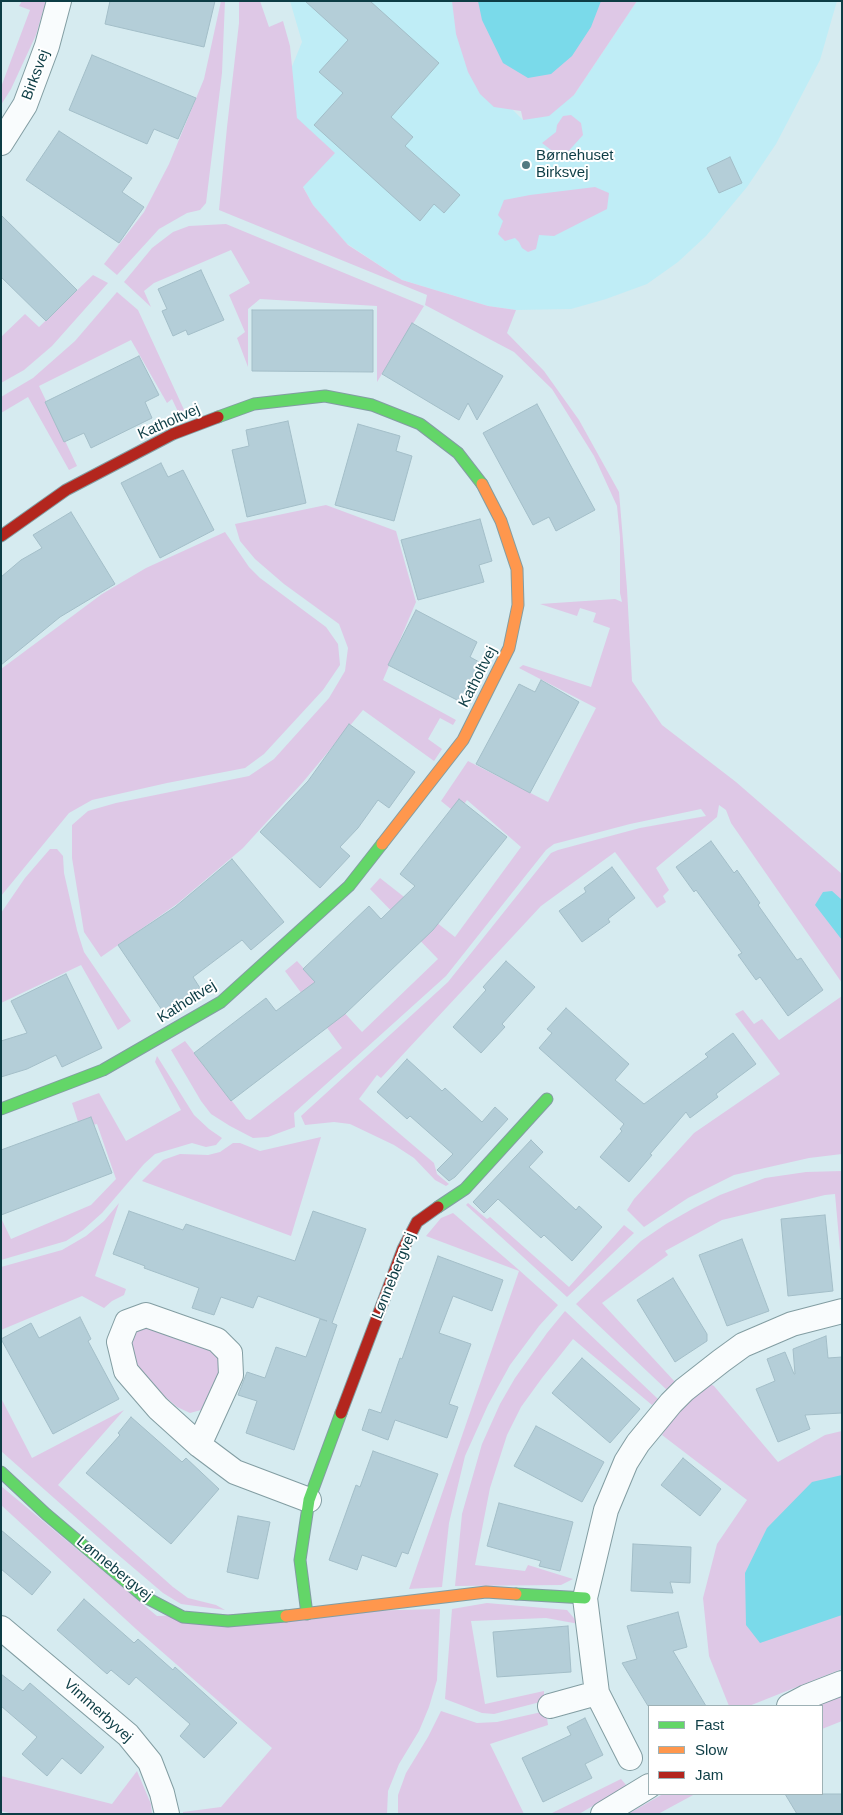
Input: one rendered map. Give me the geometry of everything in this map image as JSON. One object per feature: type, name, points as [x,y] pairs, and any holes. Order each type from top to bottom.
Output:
[{"type":"street","name":"Birksvej","points":[[1,143],[25,105],[48,46],[59,1]]},
{"type":"street","name":"Katholtvej","points":[[1,536],[66,490],[173,434],[254,404],[325,396],[372,405],[420,424],[458,453],[480,482],[501,522],[517,569],[518,605],[509,648],[463,740],[349,886],[221,1002],[103,1070],[1,1109]]},
{"type":"street","name":"Lønnebergvej","points":[[306,1614],[300,1560],[309,1500],[395,1267],[417,1222],[466,1189],[547,1099]]},
{"type":"street","points":[[630,1758],[597,1693],[584,1598],[604,1518],[618,1482],[638,1443],[671,1403],[697,1378],[743,1345],[792,1324],[842,1311]]},
{"type":"street","points":[[200,1445],[231,1375],[230,1353],[217,1340],[146,1315],[127,1322],[119,1342],[126,1371],[158,1408],[200,1445],[235,1472],[309,1500]]},
{"type":"street","name":"Lønnebergvej","points":[[1,1472],[46,1514],[143,1596],[183,1617],[228,1621],[306,1614],[486,1592],[584,1598]]},
{"type":"street","name":"Vimmerbyvej","points":[[1,1628],[128,1735],[150,1762],[167,1814]]},
{"type":"street","points":[[791,1705],[842,1683]]},
{"type":"street","points":[[550,1706],[597,1693]]},
{"type":"street","points":[[603,1814],[648,1787]]},
{"type":"shaded area","points":[[22,1],[46,1],[36,35],[11,89],[1,105],[1,87],[30,10],[19,6]]},
{"type":"shaded area","points":[[221,1],[225,1],[222,73],[206,203],[200,210],[187,213],[159,229],[117,275],[104,264],[144,212],[169,164],[204,79]]},
{"type":"shaded area","points":[[239,1],[260,1],[269,27],[283,21],[290,46],[297,118],[335,153],[303,187],[313,205],[348,245],[402,280],[488,306],[516,310],[507,333],[544,371],[579,420],[619,492],[632,681],[662,725],[736,782],[842,874],[842,983],[731,823],[726,810],[719,805],[717,817],[656,868],[669,890],[663,896],[666,902],[657,908],[615,852],[541,906],[381,1078],[377,1075],[359,1099],[434,1163],[437,1174],[449,1184],[446,1186],[435,1180],[414,1158],[394,1145],[350,1124],[334,1122],[305,1125],[301,1116],[448,982],[551,853],[640,828],[706,816],[701,809],[630,824],[554,844],[546,850],[446,976],[294,1113],[295,1127],[268,1137],[253,1138],[230,1126],[211,1114],[201,1101],[171,1050],[185,1041],[246,1119],[250,1120],[342,1048],[285,971],[297,961],[362,1032],[438,959],[370,889],[380,878],[455,937],[521,847],[467,800],[457,814],[441,801],[468,761],[548,802],[596,708],[519,668],[523,665],[591,687],[610,628],[593,622],[596,613],[580,608],[577,616],[540,604],[615,599],[622,602],[620,593],[620,537],[617,506],[594,456],[552,389],[514,352],[425,305],[427,295],[219,210],[239,23]]},
{"type":"shaded area","name":"Børnehuset Birksvej","points":[[290,1],[457,1],[465,62],[523,120],[574,95],[637,1],[837,1],[820,60],[776,144],[747,187],[706,236],[678,262],[647,284],[571,309],[516,310],[488,306],[402,280],[346,243],[313,205],[269,123],[302,42]]},
{"type":"shaded area","points":[[452,1],[637,1],[574,95],[549,116],[523,120],[521,111],[494,107],[480,94],[468,72],[456,34]]},
{"type":"shaded area","points":[[571,115],[581,123],[583,135],[565,155],[555,153],[542,143],[556,132],[557,125],[563,116]]},
{"type":"shaded area","points":[[595,187],[609,193],[607,209],[554,236],[539,235],[536,249],[528,252],[522,248],[515,238],[505,241],[498,234],[503,221],[498,215],[504,200]]},
{"type":"shaded area","points":[[226,224],[424,306],[377,382],[377,306],[260,299],[248,309],[248,367],[237,338],[245,332],[229,295],[250,283],[231,250],[154,283],[144,291],[151,307],[124,282],[152,248],[173,232],[189,226]]},
{"type":"shaded area","points":[[93,275],[108,283],[52,346],[24,370],[1,383],[1,337],[25,314],[39,327]]},
{"type":"shaded area","points":[[117,292],[138,310],[186,414],[181,418],[172,399],[167,403],[131,340],[39,386],[77,466],[69,470],[28,397],[1,413],[1,397],[33,378],[75,341]]},
{"type":"shaded area","points":[[326,505],[396,531],[416,602],[383,680],[456,720],[453,725],[440,718],[428,739],[442,749],[434,761],[363,710],[303,782],[243,848],[177,904],[101,957],[84,932],[72,858],[72,825],[88,811],[116,803],[249,776],[274,759],[329,698],[345,671],[348,648],[339,624],[284,584],[255,559],[240,541],[235,524]]},
{"type":"shaded area","points":[[225,532],[249,567],[260,578],[326,627],[338,644],[340,665],[323,690],[264,754],[245,768],[92,800],[69,813],[1,896],[1,669],[102,594],[146,568]]},
{"type":"shaded area","points":[[50,849],[57,849],[63,856],[64,873],[84,952],[131,1021],[118,1030],[81,965],[1,1003],[1,913],[25,878]]},
{"type":"shaded area","points":[[842,996],[842,1154],[809,1158],[734,1175],[688,1198],[644,1227],[627,1210],[634,1199],[694,1133],[780,1074],[735,1014],[743,1010],[754,1024],[762,1019],[779,1040]]},
{"type":"shaded area","points":[[157,1056],[194,1115],[222,1138],[216,1145],[206,1147],[192,1143],[155,1154],[144,1164],[102,1213],[83,1230],[66,1241],[1,1260],[1,1218],[11,1239],[91,1205],[116,1179],[97,1124],[80,1128],[72,1103],[99,1093],[126,1141],[181,1110],[155,1062]]},
{"type":"shaded area","points":[[321,1137],[291,1236],[142,1181],[163,1160],[180,1154],[208,1155],[220,1152],[233,1143],[240,1143],[260,1151]]},
{"type":"shaded area","points":[[842,1171],[842,1250],[840,1250],[835,1194],[825,1195],[722,1220],[665,1251],[668,1255],[602,1303],[676,1383],[668,1391],[576,1304],[641,1241],[666,1224],[720,1195],[765,1178],[806,1172]]},
{"type":"shaded area","points":[[119,1203],[95,1276],[126,1289],[124,1295],[112,1301],[104,1308],[82,1296],[1,1330],[1,1267],[62,1250],[86,1236],[104,1221]]},
{"type":"shaded area","points":[[468,1203],[487,1219],[490,1217],[569,1287],[624,1225],[634,1233],[567,1297],[466,1205]]},
{"type":"shaded area","points":[[453,1213],[558,1305],[539,1326],[510,1365],[488,1405],[465,1456],[449,1523],[442,1587],[409,1589],[519,1271],[426,1236],[441,1218]]},
{"type":"shaded area","points":[[565,1311],[658,1399],[652,1405],[573,1339],[521,1407],[507,1435],[490,1488],[475,1565],[525,1571],[528,1565],[573,1579],[561,1585],[455,1586],[462,1514],[482,1444],[500,1404],[515,1378]]},
{"type":"shaded area","points":[[144,1323],[217,1352],[219,1361],[218,1374],[201,1410],[190,1413],[177,1407],[149,1383],[135,1362],[129,1333]]},
{"type":"shaded area","points":[[709,1383],[714,1386],[778,1462],[825,1435],[842,1431],[842,1669],[752,1705],[729,1705],[709,1656],[703,1598],[717,1544],[747,1500],[662,1435],[677,1410]]},
{"type":"shaded area","points":[[1,1398],[32,1458],[124,1410],[58,1485],[173,1587],[188,1598],[216,1605],[225,1610],[181,1604],[163,1593],[1,1451]]},
{"type":"shaded area","points":[[1,1486],[157,1616],[440,1609],[437,1680],[419,1731],[399,1764],[388,1791],[387,1814],[183,1814],[183,1812],[221,1807],[272,1748],[136,1629],[1,1505]]},
{"type":"shaded area","points":[[487,1603],[567,1610],[579,1624],[546,1618],[471,1621],[485,1704],[544,1691],[544,1701],[494,1714],[482,1713],[445,1699],[452,1609]]},
{"type":"shaded area","points":[[842,1695],[842,1721],[823,1729],[823,1705],[819,1705]]},
{"type":"shaded area","points":[[441,1711],[477,1723],[497,1722],[546,1711],[548,1725],[490,1744],[524,1814],[398,1814],[398,1795],[406,1773]]},
{"type":"shaded area","points":[[137,1771],[151,1804],[152,1814],[13,1814],[1,1811],[1,1776],[112,1804]]},
{"type":"shaded area","points":[[621,1779],[627,1786],[579,1814],[550,1814]]},
{"type":"shaded area","points":[[661,1795],[693,1795],[658,1814],[628,1814]]},
{"type":"water","points":[[478,1],[601,1],[591,27],[572,56],[551,74],[528,78],[503,63],[482,20]]},
{"type":"water","points":[[832,891],[842,900],[842,940],[815,905],[823,892]]},
{"type":"water","points":[[842,1475],[842,1615],[760,1643],[746,1625],[745,1573],[767,1528],[812,1482]]},
{"type":"building","points":[[110,1],[215,1],[204,47],[105,24]]},
{"type":"building","points":[[305,1],[370,1],[439,63],[391,117],[413,137],[405,146],[460,195],[444,213],[434,204],[420,221],[314,125],[343,93],[319,72],[348,40]]},
{"type":"building","points":[[92,55],[196,98],[178,139],[154,129],[147,144],[69,110]]},
{"type":"building","points":[[59,131],[132,178],[122,192],[144,207],[119,243],[26,180]]},
{"type":"building","points":[[730,157],[742,183],[719,193],[707,168]]},
{"type":"building","points":[[1,215],[77,290],[46,321],[1,277]]},
{"type":"building","points":[[201,270],[224,320],[188,335],[186,330],[173,336],[162,311],[167,309],[158,289]]},
{"type":"building","points":[[252,310],[373,310],[373,372],[252,371]]},
{"type":"building","points":[[412,323],[503,376],[477,420],[468,403],[459,420],[382,374]]},
{"type":"building","points":[[139,356],[159,395],[145,402],[152,418],[91,448],[84,433],[64,442],[45,402]]},
{"type":"building","points":[[537,404],[595,510],[556,531],[549,517],[533,525],[483,433]]},
{"type":"building","points":[[288,421],[306,503],[247,517],[232,450],[249,446],[246,430]]},
{"type":"building","points":[[358,424],[400,436],[396,451],[412,456],[394,521],[335,505]]},
{"type":"building","points":[[161,463],[168,477],[183,470],[214,530],[160,558],[121,483]]},
{"type":"building","points":[[71,512],[115,584],[60,617],[1,665],[1,577],[21,560],[42,548],[33,535]]},
{"type":"building","points":[[480,519],[492,561],[479,565],[484,582],[418,600],[401,540]]},
{"type":"building","points":[[416,610],[477,642],[470,657],[481,663],[461,702],[388,665]]},
{"type":"building","points":[[541,680],[579,702],[530,793],[476,764],[519,684],[535,692]]},
{"type":"building","points":[[349,724],[415,772],[389,808],[378,800],[358,828],[340,847],[350,856],[320,888],[260,832],[308,781]]},
{"type":"building","points":[[459,799],[507,837],[433,930],[345,1014],[231,1101],[194,1053],[266,998],[276,1011],[315,982],[303,969],[369,906],[381,919],[415,886],[400,874]]},
{"type":"building","points":[[711,841],[734,873],[737,870],[760,903],[758,905],[797,960],[801,958],[823,990],[788,1016],[760,977],[756,980],[738,955],[742,953],[696,890],[694,892],[676,867]]},
{"type":"building","points":[[232,859],[284,922],[251,950],[242,940],[193,977],[200,988],[164,1013],[118,945],[175,907]]},
{"type":"building","points":[[612,867],[635,898],[608,919],[610,922],[582,942],[559,911],[586,892],[584,888]]},
{"type":"building","points":[[506,961],[535,987],[502,1024],[505,1027],[481,1053],[453,1027],[486,990],[483,987]]},
{"type":"building","points":[[66,974],[102,1048],[62,1067],[56,1055],[27,1069],[1,1077],[1,1041],[27,1033],[11,1001]]},
{"type":"building","points":[[566,1008],[629,1064],[615,1080],[644,1104],[708,1057],[705,1054],[733,1033],[756,1064],[716,1094],[718,1097],[690,1118],[686,1112],[629,1182],[600,1157],[622,1131],[620,1129],[624,1124],[539,1048],[552,1033],[547,1029]]},
{"type":"building","points":[[407,1059],[442,1091],[445,1088],[482,1122],[495,1107],[508,1119],[455,1177],[449,1181],[437,1170],[453,1154],[410,1116],[407,1119],[377,1092]]},
{"type":"building","points":[[91,1117],[112,1173],[1,1215],[1,1150]]},
{"type":"building","points":[[531,1140],[543,1152],[529,1167],[576,1210],[579,1206],[602,1227],[572,1261],[544,1235],[541,1238],[498,1199],[484,1213],[473,1202]]},
{"type":"building","points":[[129,1211],[183,1230],[186,1224],[295,1261],[313,1211],[366,1229],[332,1323],[337,1325],[294,1450],[246,1433],[257,1401],[238,1395],[247,1372],[265,1378],[276,1347],[306,1357],[320,1319],[327,1321],[258,1296],[253,1308],[221,1297],[214,1315],[192,1308],[199,1288],[144,1268],[145,1266],[113,1254]]},
{"type":"building","points":[[825,1215],[833,1291],[788,1296],[781,1219]]},
{"type":"building","points":[[742,1239],[769,1311],[727,1326],[699,1255]]},
{"type":"building","points":[[438,1256],[503,1280],[492,1311],[453,1296],[439,1333],[471,1344],[449,1404],[458,1407],[447,1438],[395,1420],[388,1440],[362,1430],[369,1409],[381,1413]]},
{"type":"building","points":[[673,1278],[707,1334],[707,1341],[675,1362],[637,1300]]},
{"type":"building","points":[[80,1317],[91,1339],[88,1341],[119,1399],[53,1434],[1,1339],[31,1323],[39,1338]]},
{"type":"building","points":[[826,1336],[828,1358],[842,1357],[842,1413],[805,1415],[810,1429],[778,1442],[756,1389],[775,1381],[767,1359],[785,1352],[795,1374],[793,1349]]},
{"type":"building","points":[[582,1358],[640,1409],[610,1443],[552,1393]]},
{"type":"building","points":[[131,1417],[182,1462],[186,1458],[219,1489],[171,1544],[86,1473],[120,1435],[118,1433]]},
{"type":"building","points":[[536,1426],[604,1462],[582,1502],[514,1466]]},
{"type":"building","points":[[373,1451],[438,1474],[408,1554],[402,1552],[396,1567],[362,1555],[357,1570],[329,1560],[356,1485],[360,1487]]},
{"type":"building","points":[[683,1458],[721,1489],[700,1516],[661,1485]]},
{"type":"building","points":[[499,1503],[573,1522],[560,1571],[539,1566],[541,1561],[487,1546]]},
{"type":"building","points":[[238,1516],[270,1522],[258,1579],[227,1572]]},
{"type":"building","points":[[1,1530],[51,1572],[32,1595],[1,1569]]},
{"type":"building","points":[[633,1544],[691,1547],[690,1583],[670,1582],[673,1593],[631,1591]]},
{"type":"building","points":[[84,1599],[134,1643],[138,1639],[173,1670],[175,1667],[237,1723],[204,1758],[180,1736],[190,1724],[136,1677],[129,1685],[111,1670],[107,1674],[57,1630]]},
{"type":"building","points":[[678,1612],[687,1647],[673,1651],[705,1705],[648,1706],[622,1663],[637,1659],[627,1626]]},
{"type":"building","points":[[568,1626],[571,1672],[497,1677],[493,1632]]},
{"type":"building","points":[[1,1674],[23,1691],[30,1683],[104,1747],[81,1774],[62,1758],[47,1776],[22,1754],[37,1737],[1,1706]]},
{"type":"building","points":[[585,1718],[603,1755],[585,1764],[592,1778],[543,1802],[522,1758],[571,1735],[567,1727]]},
{"type":"building","points":[[842,1794],[842,1814],[797,1814],[786,1795]]},
{"type":"traffic: fast","points":[[218,417],[254,404],[325,396],[372,405],[420,424],[458,453],[482,484]]},
{"type":"traffic: fast","points":[[1,1109],[103,1070],[221,1002],[349,886],[382,844]]},
{"type":"traffic: fast","points":[[438,1207],[465,1189],[547,1099]]},
{"type":"traffic: fast","points":[[307,1614],[300,1560],[309,1500],[341,1413]]},
{"type":"traffic: fast","points":[[1,1472],[46,1514],[143,1596],[183,1617],[228,1621],[286,1616]]},
{"type":"traffic: fast","points":[[516,1594],[585,1598]]},
{"type":"traffic: slow","points":[[382,844],[463,740],[509,648],[518,605],[517,569],[501,521],[482,484]]},
{"type":"traffic: slow","points":[[286,1616],[486,1592],[516,1594]]},
{"type":"traffic: jam","points":[[1,536],[66,490],[173,434],[218,417]]},
{"type":"traffic: jam","points":[[341,1413],[403,1249],[417,1222],[438,1207]]},
{"type":"place","name":"Børnehuset Birksvej","points":[[526,165]]}]
